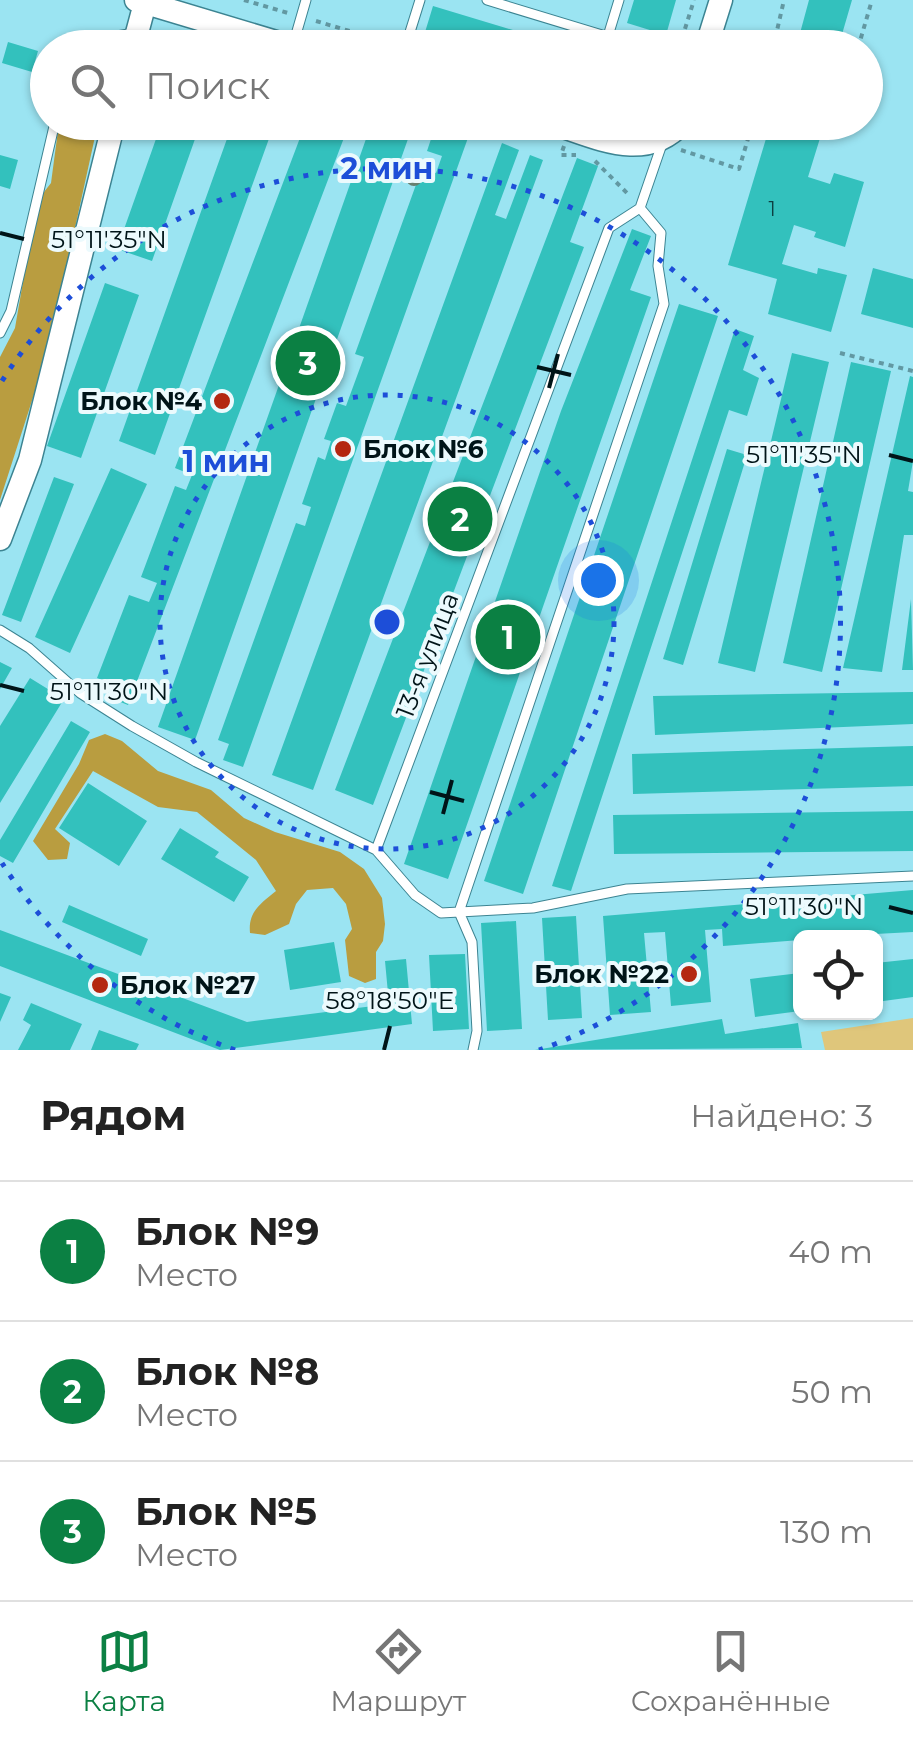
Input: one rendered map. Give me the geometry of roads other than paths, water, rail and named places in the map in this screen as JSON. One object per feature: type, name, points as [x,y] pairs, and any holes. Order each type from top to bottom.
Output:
[{"type":"street","points":[[712,30],[721,0]]},
{"type":"street","points":[[137,30],[141,1],[237,30]]},
{"type":"street","points":[[0,538],[30,460],[110,140]]},
{"type":"street","points":[[605,140],[630,148],[663,141]]},
{"type":"lane","points":[[298,30],[306,0]]},
{"type":"lane","points":[[411,30],[420,0]]},
{"type":"lane","points":[[486,0],[588,30]]},
{"type":"lane","points":[[610,30],[619,0]]},
{"type":"lane","points":[[0,333],[11,311],[51,140]]},
{"type":"lane","points":[[473,1050],[477,1032],[472,942],[459,912],[664,304],[658,266],[661,233],[640,208],[663,141]]},
{"type":"lane","name":"13-я улица","points":[[376,850],[610,228],[640,208]]},
{"type":"lane","points":[[0,630],[29,648],[80,693],[132,726],[196,762],[376,850],[415,895],[442,913],[533,908],[627,889],[913,876]]},
{"type":"place","name":"Блок №5","points":[[308,363]]},
{"type":"place","name":"Блок №4","points":[[222,401]]},
{"type":"place","name":"Блок №6","points":[[343,449]]},
{"type":"place","name":"Блок №8","points":[[460,519]]},
{"type":"place","name":"Блок №9","points":[[508,637]]},
{"type":"place","name":"Блок №22","points":[[689,974]]},
{"type":"place","name":"Блок №27","points":[[100,985]]}]
